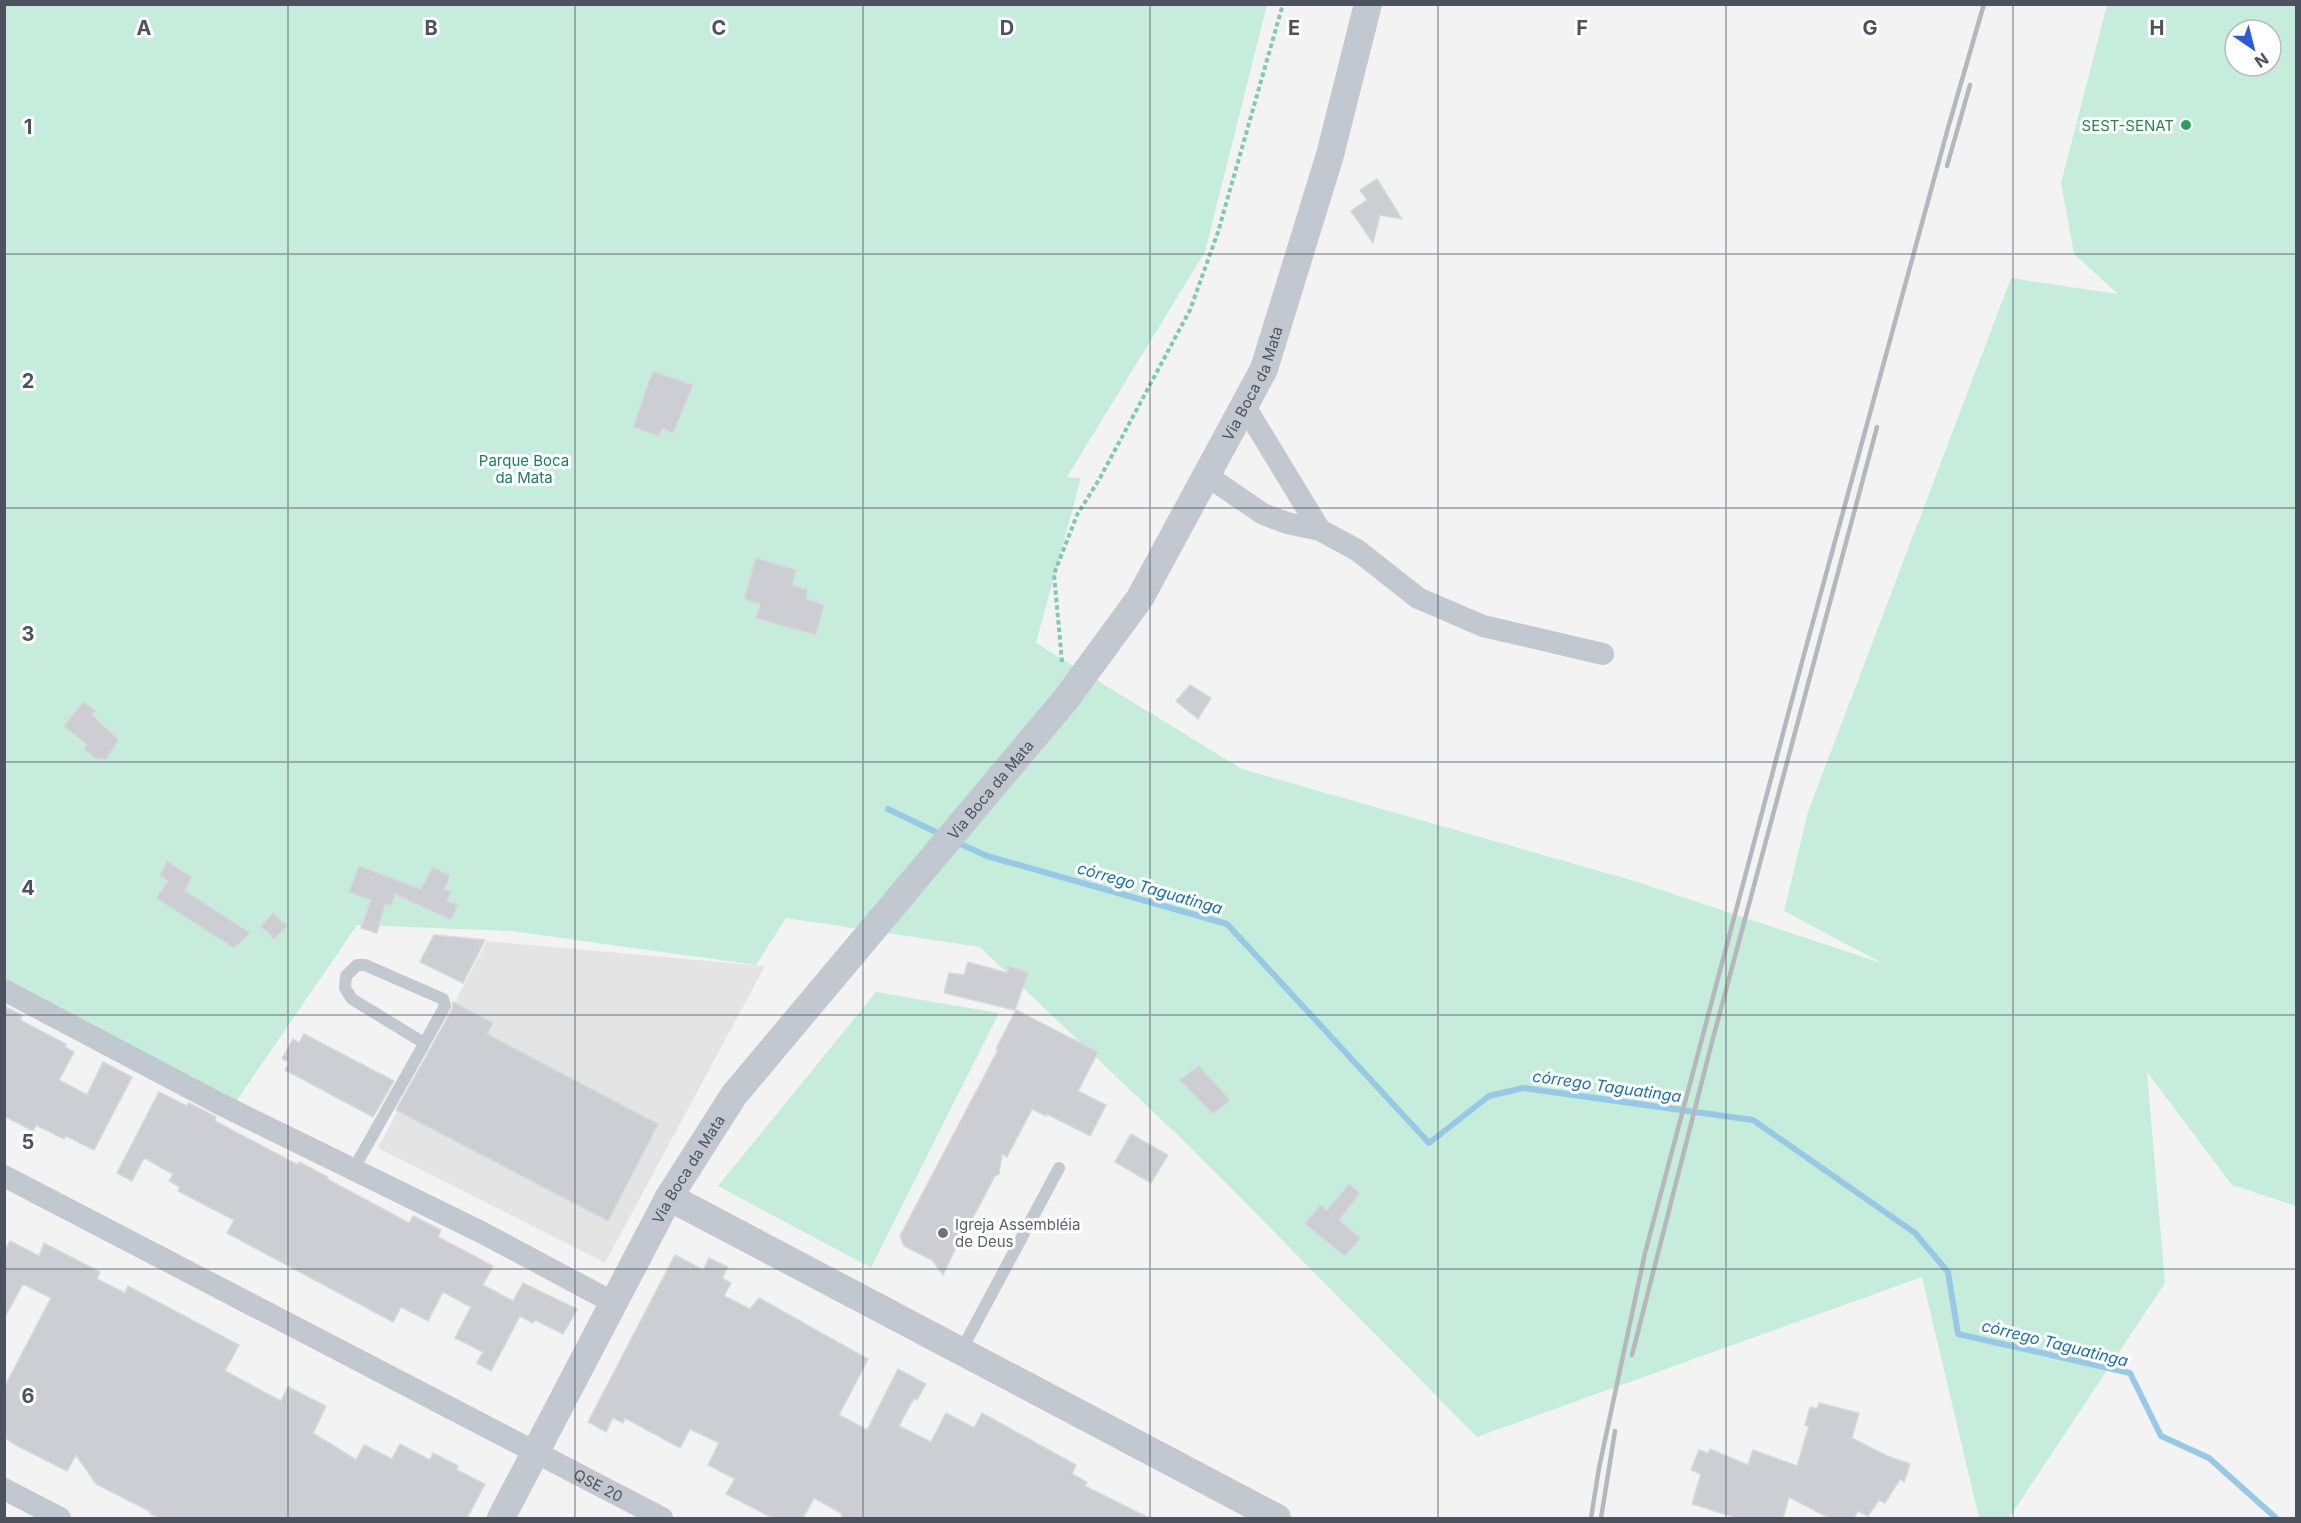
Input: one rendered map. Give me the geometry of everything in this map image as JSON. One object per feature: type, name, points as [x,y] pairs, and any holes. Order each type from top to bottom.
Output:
[{"type":"street","name":"Via Boca da Mata","points":[[501,1518],[669,1197],[734,1095],[1066,699],[1140,598],[1264,369],[1330,155],[1368,4]]},
{"type":"street","points":[[1244,405],[1320,530]]},
{"type":"street","points":[[1206,475],[1263,514],[1287,523],[1320,530],[1357,550],[1418,598],[1483,626],[1604,654]]},
{"type":"street","points":[[4,990],[220,1104],[483,1233],[614,1303]]},
{"type":"street","name":"QSE 20","points":[[4,1176],[662,1518]]},
{"type":"street","points":[[669,1197],[1277,1518]]},
{"type":"street","points":[[4,1489],[60,1518]]},
{"type":"lane","points":[[353,1170],[424,1044],[445,1006],[442,999],[365,965],[357,965],[346,976],[345,988],[352,999],[424,1044]]},
{"type":"lane","points":[[961,1351],[1059,1168]]},
{"type":"path","points":[[1066,699],[1054,574],[1077,515],[1100,478],[1190,310],[1218,232],[1283,4]]},
{"type":"shaded area","points":[[487,941],[765,966],[605,1263],[378,1148]]},
{"type":"green space","name":"Parque Boca da Mata","points":[[4,5],[1267,5],[1205,252],[1067,477],[1081,478],[1036,643],[1242,769],[1631,880],[1884,964],[1784,911],[1808,812],[2011,278],[2118,294],[2074,254],[2061,183],[2107,5],[2296,5],[2296,1206],[2232,1185],[2147,1072],[2165,1283],[2009,1518],[1979,1518],[1922,1277],[1477,1437],[1188,1145],[980,947],[786,918],[756,965],[511,931],[357,925],[229,1112],[5,991]]},
{"type":"green space","points":[[876,992],[999,1013],[871,1268],[718,1186]]},
{"type":"building","points":[[1377,179],[1402,219],[1380,215],[1373,243],[1351,211],[1367,200],[1360,190]]},
{"type":"building","points":[[653,371],[693,385],[673,433],[662,428],[659,436],[633,427]]},
{"type":"building","points":[[756,558],[796,570],[792,585],[808,590],[806,599],[824,605],[816,635],[756,618],[760,604],[744,599]]},
{"type":"building","points":[[1190,685],[1211,698],[1198,719],[1176,701]]},
{"type":"building","points":[[83,702],[96,711],[92,715],[119,740],[105,760],[101,758],[99,760],[84,750],[87,745],[64,726]]},
{"type":"building","points":[[167,861],[192,877],[185,891],[250,933],[234,948],[156,898],[168,881],[160,875]]},
{"type":"building","points":[[359,866],[421,889],[433,867],[450,876],[444,889],[451,892],[447,901],[458,905],[451,920],[395,894],[391,906],[385,904],[377,933],[361,928],[371,900],[349,892]]},
{"type":"building","points":[[273,913],[287,926],[274,939],[261,926]]},
{"type":"building","points":[[434,935],[485,940],[463,983],[420,962]]},
{"type":"building","points":[[968,962],[1007,973],[1009,966],[1028,973],[1015,1010],[944,993],[949,973],[964,975]]},
{"type":"building","points":[[453,1002],[493,1023],[487,1034],[658,1124],[608,1221],[396,1110],[452,1010]]},
{"type":"building","points":[[4,1006],[22,1015],[20,1020],[66,1044],[65,1047],[74,1052],[59,1080],[87,1095],[103,1062],[132,1077],[94,1150],[36,1125],[33,1131],[4,1116]]},
{"type":"building","points":[[1016,1010],[1098,1052],[1078,1091],[1106,1105],[1090,1136],[1032,1109],[1007,1157],[1002,1154],[999,1174],[995,1176],[969,1225],[967,1224],[943,1275],[932,1260],[904,1246],[900,1236],[998,1050],[996,1049]]},
{"type":"building","points":[[304,1034],[394,1081],[373,1117],[285,1070],[289,1062],[282,1059],[293,1039],[299,1043]]},
{"type":"building","points":[[1199,1066],[1229,1101],[1213,1114],[1180,1080]]},
{"type":"building","points":[[159,1092],[187,1106],[189,1103],[216,1117],[215,1121],[298,1165],[299,1162],[328,1177],[327,1179],[409,1223],[413,1216],[441,1230],[438,1237],[493,1266],[483,1285],[513,1301],[523,1283],[577,1309],[563,1334],[535,1320],[533,1323],[520,1316],[491,1371],[477,1363],[483,1352],[455,1338],[471,1307],[443,1292],[428,1321],[401,1307],[393,1322],[227,1233],[234,1220],[178,1191],[180,1187],[169,1181],[173,1174],[144,1158],[132,1181],[117,1173]]},
{"type":"building","points":[[1131,1134],[1168,1155],[1151,1183],[1115,1162]]},
{"type":"building","points":[[1349,1184],[1360,1193],[1339,1220],[1360,1238],[1345,1256],[1305,1224],[1320,1205],[1327,1210]]},
{"type":"building","points":[[10,1241],[39,1256],[44,1243],[100,1272],[97,1279],[125,1293],[128,1286],[239,1345],[225,1371],[281,1401],[288,1387],[326,1406],[313,1433],[356,1460],[364,1445],[392,1459],[400,1444],[430,1460],[433,1453],[458,1466],[457,1470],[485,1484],[467,1518],[160,1518],[96,1484],[76,1455],[67,1471],[14,1444],[4,1437],[4,1388],[51,1298],[23,1284],[4,1319],[4,1252]]},
{"type":"building","points":[[675,1255],[703,1270],[709,1258],[728,1267],[722,1278],[731,1283],[724,1296],[750,1309],[759,1298],[868,1359],[839,1415],[867,1430],[898,1369],[926,1384],[917,1400],[914,1398],[899,1426],[931,1442],[946,1413],[974,1428],[982,1413],[1076,1465],[1072,1474],[1087,1482],[1085,1486],[1149,1518],[842,1518],[841,1513],[814,1498],[803,1518],[773,1518],[726,1494],[735,1479],[708,1465],[719,1443],[690,1429],[680,1448],[625,1418],[623,1423],[613,1418],[606,1432],[588,1422]]},
{"type":"building","points":[[1819,1403],[1859,1413],[1852,1438],[1887,1456],[1910,1464],[1904,1482],[1900,1479],[1885,1503],[1879,1500],[1868,1516],[1858,1511],[1854,1518],[1829,1518],[1789,1497],[1783,1518],[1737,1518],[1692,1504],[1701,1474],[1691,1470],[1699,1450],[1708,1453],[1710,1449],[1748,1465],[1753,1450],[1797,1466],[1809,1426],[1805,1425],[1810,1407],[1817,1409]]},
{"type":"waterway","name":"córrego Taguatinga","points":[[888,809],[942,835]]},
{"type":"waterway","name":"córrego Taguatinga","points":[[956,842],[987,856],[1227,924],[1429,1143],[1489,1096],[1523,1088],[1753,1120],[1915,1233],[1948,1272],[1958,1334],[2130,1373],[2161,1436],[2209,1458],[2276,1518]]},
{"type":"railway","points":[[1591,1518],[1599,1468],[1645,1253],[1802,662],[1984,4]]},
{"type":"railway","points":[[1947,166],[1970,85]]},
{"type":"railway","points":[[1632,1355],[1712,1042],[1877,427]]},
{"type":"railway","points":[[1601,1518],[1615,1431]]},
{"type":"place","name":"SEST-SENAT","points":[[2186,125]]},
{"type":"place","name":"Igreja Assembléia de Deus","points":[[943,1233]]}]
